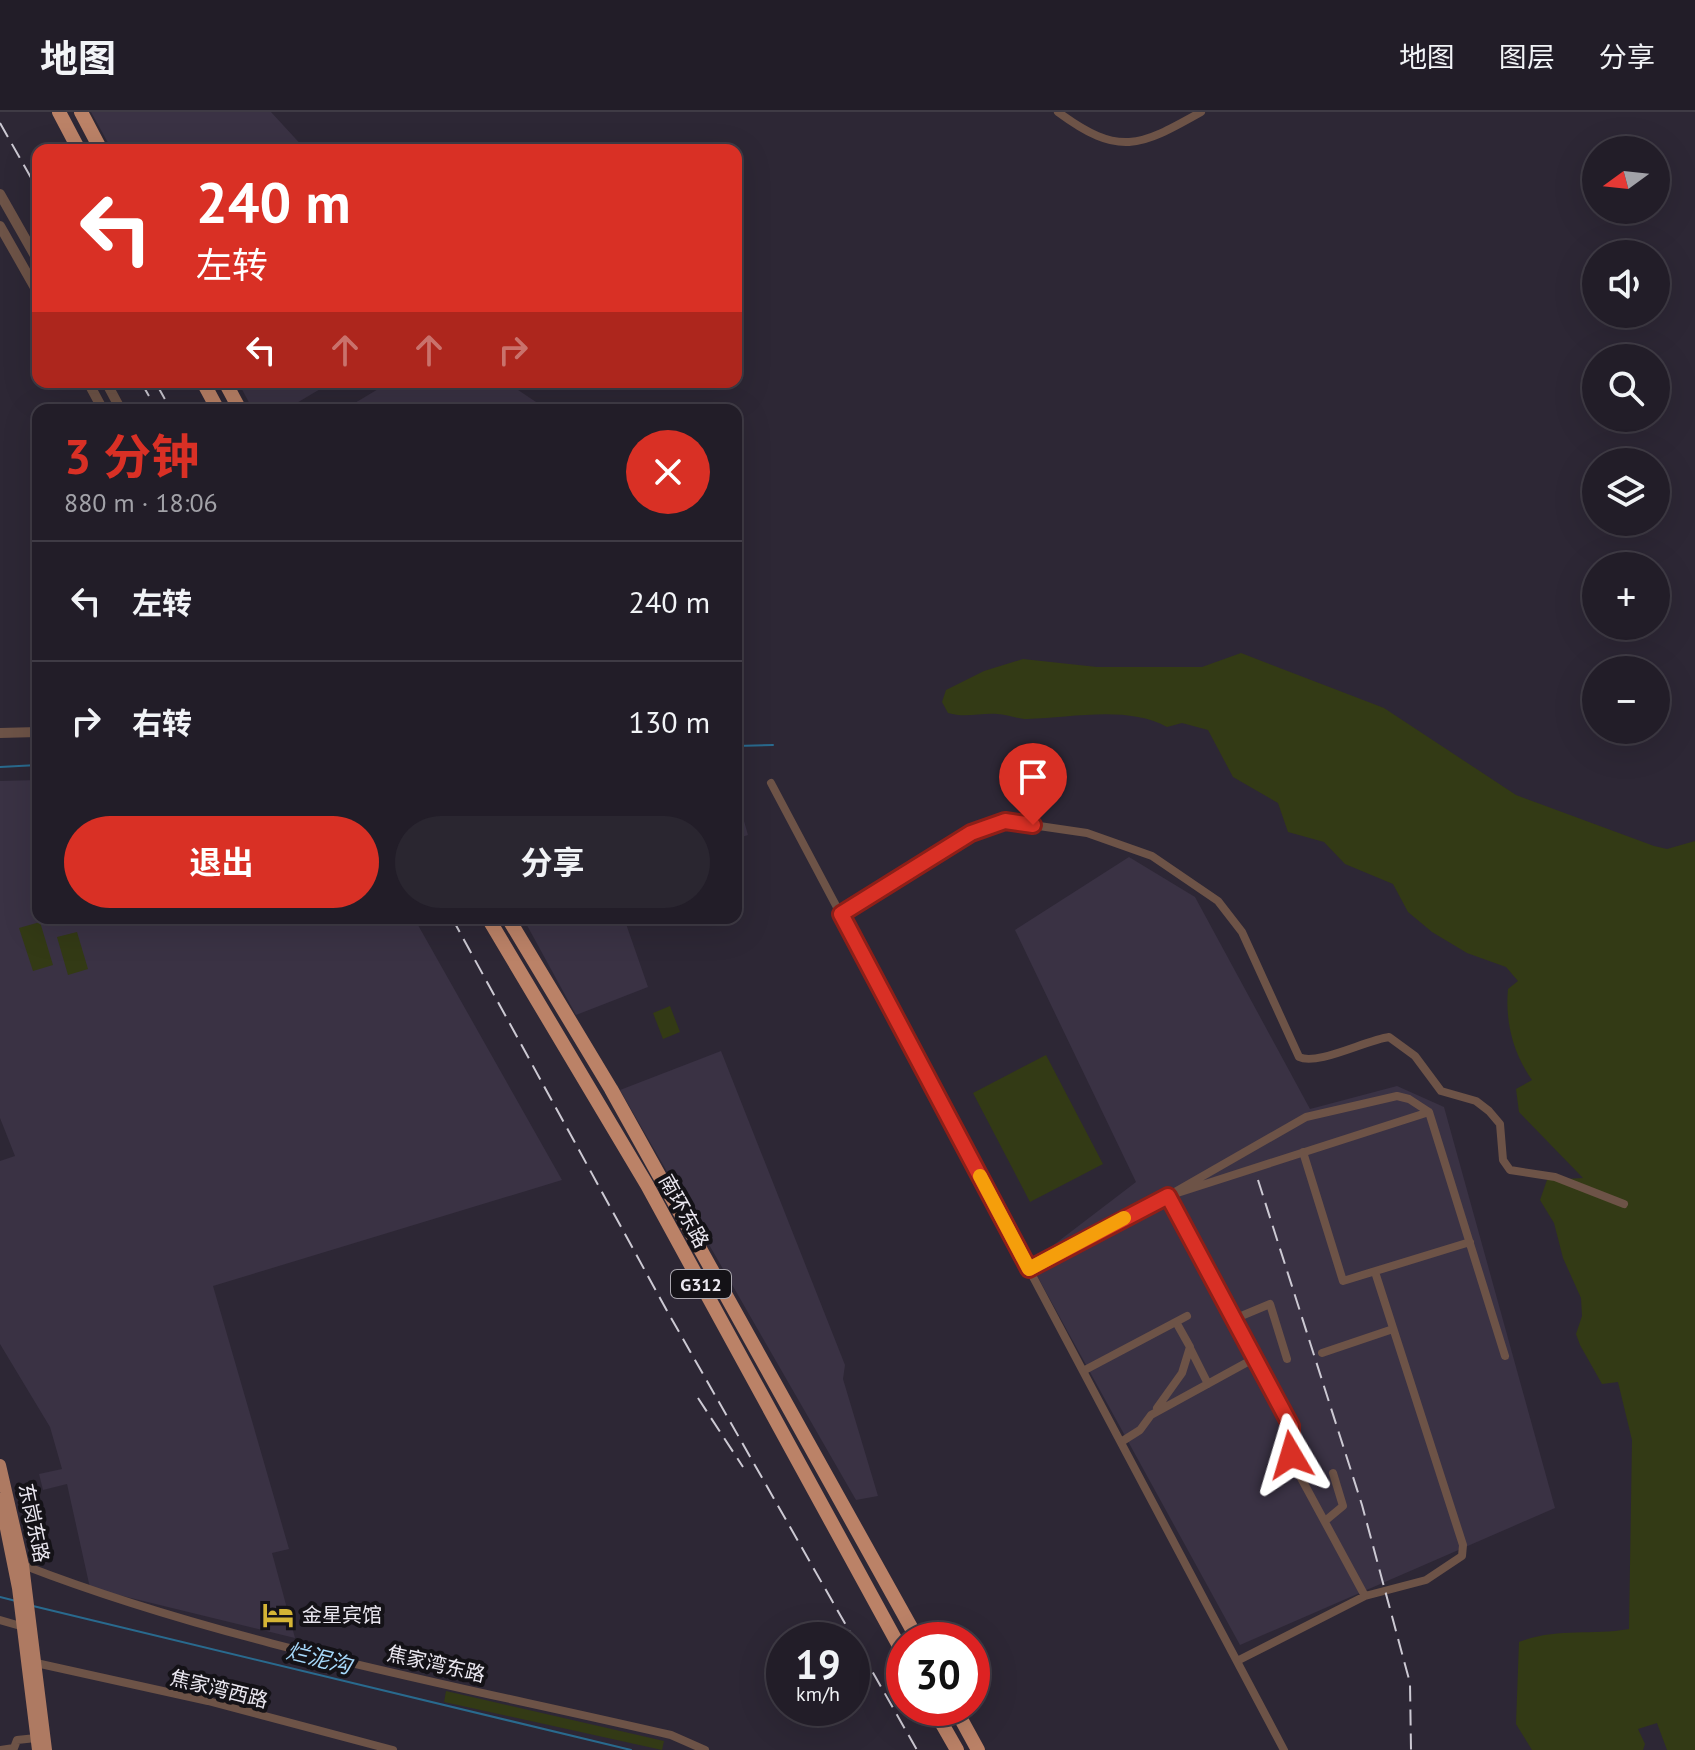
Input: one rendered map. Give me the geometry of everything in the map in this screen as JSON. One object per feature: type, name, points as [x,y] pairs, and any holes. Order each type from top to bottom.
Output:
[{"type":"highway","points":[[59,112],[76,144]]},
{"type":"highway","points":[[81,112],[98,144]]},
{"type":"highway","name":"南环东路","points":[[491,924],[647,1185],[886,1622]]},
{"type":"highway","name":"南环东路","points":[[512,924],[611,1089],[908,1622]]},
{"type":"highway","points":[[500,942],[517,933]]},
{"type":"highway","points":[[943,1726],[957,1750]]},
{"type":"highway","points":[[965,1726],[978,1750]]},
{"type":"main road","name":"东岗东路","points":[[0,1465],[23,1565],[22,1589]]},
{"type":"main road","name":"东岗东路","points":[[0,1499],[22,1589]]},
{"type":"main road","points":[[22,1589],[37,1744]]},
{"type":"main road","points":[[27,1624],[36,1663],[46,1750]]},
{"type":"street","points":[[1058,112],[1089,135],[1122,143],[1154,139],[1201,112]]},
{"type":"street","points":[[0,194],[32,250]]},
{"type":"street","points":[[0,226],[32,282]]},
{"type":"street","points":[[0,733],[32,732]]},
{"type":"street","points":[[771,783],[1284,1750]]},
{"type":"street","points":[[841,914],[971,833],[1005,821],[1087,833],[1152,856],[1218,901],[1242,932],[1299,1057],[1313,1061],[1389,1037],[1415,1056],[1441,1091],[1476,1101],[1489,1111],[1500,1124],[1503,1160],[1510,1170],[1555,1177],[1624,1204]]},
{"type":"street","points":[[1029,1269],[1168,1196],[1306,1117],[1397,1096],[1409,1099],[1429,1112],[1505,1356]]},
{"type":"street","points":[[1168,1196],[1429,1112]]},
{"type":"street","points":[[1303,1152],[1343,1281],[1470,1242]]},
{"type":"street","points":[[1168,1196],[1291,1426],[1291,1455],[1365,1596]]},
{"type":"street","points":[[1237,1661],[1365,1596],[1426,1580],[1459,1560],[1463,1550],[1375,1272]]},
{"type":"street","points":[[1234,1319],[1270,1304],[1287,1359]]},
{"type":"street","points":[[1083,1371],[1187,1316]]},
{"type":"street","points":[[1176,1322],[1208,1384]]},
{"type":"street","points":[[1322,1353],[1393,1329]]},
{"type":"street","points":[[1121,1442],[1140,1430],[1176,1384],[1190,1347]]},
{"type":"street","points":[[1151,1415],[1255,1358]]},
{"type":"street","points":[[1325,1521],[1339,1512],[1343,1503],[1333,1473]]},
{"type":"street","name":"焦家湾东路","points":[[23,1565],[103,1597],[328,1655],[671,1735],[705,1750]]},
{"type":"street","points":[[0,1620],[27,1624]]},
{"type":"street","name":"焦家湾西路","points":[[36,1663],[208,1701],[393,1750]]},
{"type":"street","points":[[0,1750],[14,1748],[17,1740],[37,1744]]},
{"type":"shaded area","points":[[91,112],[271,112],[300,144],[109,144]]},
{"type":"shaded area","points":[[241,388],[322,388],[295,404],[250,404]]},
{"type":"shaded area","points":[[380,388],[515,388],[539,404],[353,404]]},
{"type":"shaded area","points":[[32,780],[32,924],[417,924],[562,1180],[213,1286],[289,1549],[272,1553],[295,1638],[90,1588],[67,1484],[43,1490],[39,1474],[62,1469],[50,1427],[0,1344],[0,1161],[15,1156],[0,1118],[0,781]]},
{"type":"shaded area","points":[[742,814],[748,835],[742,837]]},
{"type":"shaded area","points":[[1129,857],[1195,897],[1310,1109],[1397,1086],[1444,1107],[1555,1508],[1240,1645],[1030,1263],[1136,1182],[1015,930]]},
{"type":"shaded area","points":[[526,924],[626,924],[648,987],[576,1015]]},
{"type":"shaded area","points":[[721,1051],[845,1365],[843,1379],[878,1496],[856,1500],[620,1090]]},
{"type":"green space","points":[[1241,653],[1384,708],[1516,795],[1654,846],[1667,849],[1695,841],[1695,1750],[1667,1750],[1657,1723],[1638,1729],[1645,1744],[1643,1750],[1532,1750],[1516,1724],[1519,1642],[1561,1633],[1629,1629],[1632,1440],[1618,1382],[1602,1384],[1580,1345],[1576,1334],[1582,1316],[1581,1298],[1563,1258],[1554,1223],[1540,1200],[1547,1180],[1583,1178],[1519,1112],[1516,1089],[1532,1080],[1515,1048],[1509,1025],[1508,989],[1518,981],[1506,967],[1467,953],[1432,932],[1408,912],[1393,884],[1345,864],[1324,842],[1288,832],[1278,803],[1233,777],[1208,730],[1182,723],[1167,727],[1134,716],[1098,714],[1027,719],[1001,714],[960,715],[948,713],[942,702],[946,690],[984,671],[1023,659],[1097,667],[1202,667]]},
{"type":"green space","points":[[41,924],[53,965],[33,971],[19,928]]},
{"type":"green space","points":[[77,932],[88,969],[68,975],[57,937]]},
{"type":"green space","points":[[670,1006],[680,1032],[663,1039],[653,1013]]},
{"type":"green space","points":[[1046,1055],[1103,1164],[1030,1202],[973,1093]]},
{"type":"green space","points":[[446,1691],[664,1741],[662,1750],[444,1702]]},
{"type":"waterway","points":[[742,746],[773,745]]},
{"type":"waterway","points":[[0,767],[32,765]]},
{"type":"waterway","name":"烂泥沟","points":[[0,1597],[16,1601]]},
{"type":"waterway","name":"烂泥沟","points":[[33,1606],[631,1750]]},
{"type":"railway","points":[[0,123],[32,179]]},
{"type":"railway","points":[[144,388],[154,404]]},
{"type":"railway","points":[[159,388],[168,404]]},
{"type":"railway","points":[[455,924],[666,1309],[917,1750]]},
{"type":"railway","points":[[1258,1180],[1362,1505],[1410,1683],[1411,1750]]},
{"type":"railway","points":[[698,1398],[743,1467]]},
{"type":"slow traffic","points":[[980,1176],[1029,1269],[1124,1218]]},
{"type":"place","name":"金星宾馆","points":[[278,1615]]},
{"type":"route","points":[[1033,825],[1005,821],[971,833],[841,914],[1029,1269],[1168,1196],[1291,1426],[1291,1455]]}]
